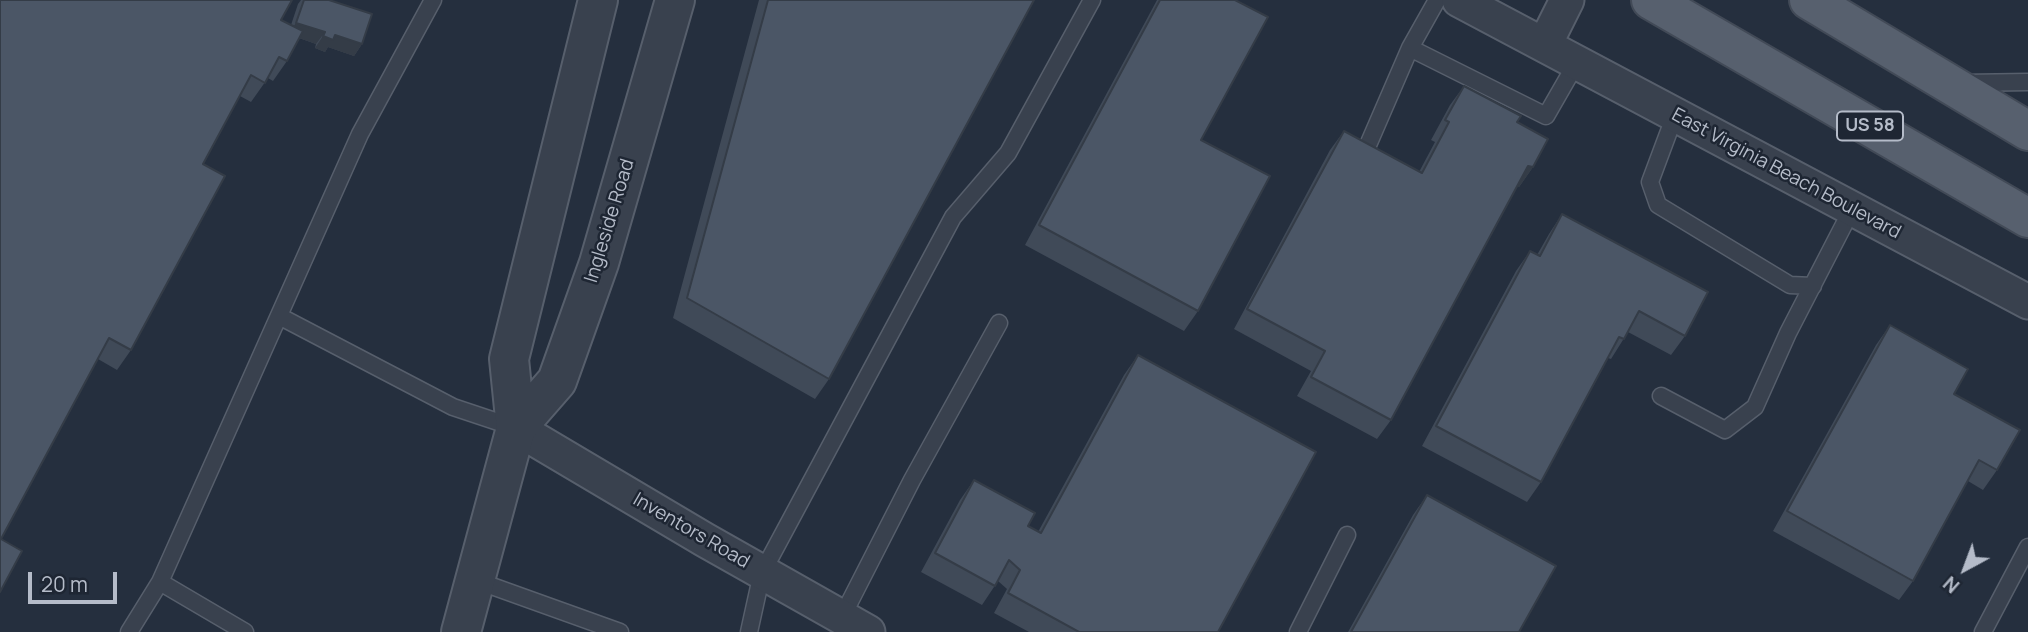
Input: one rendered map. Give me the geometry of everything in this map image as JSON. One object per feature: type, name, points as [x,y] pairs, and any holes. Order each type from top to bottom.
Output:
[{"type":"main road","name":"US 58","points":[[1651,0],[1704,17],[2028,218]]},
{"type":"main road","points":[[1809,0],[2028,131]]},
{"type":"street","name":"Ingleside Road","points":[[461,632],[516,428],[509,359],[598,0]]},
{"type":"street","name":"Ingleside Road","points":[[516,428],[557,381],[599,264],[675,0]]},
{"type":"street","name":"East Virginia Beach Boulevard","points":[[1459,0],[2028,302]]},
{"type":"street","points":[[1545,44],[1567,0]]},
{"type":"street","name":"Inventors Road","points":[[516,428],[855,625]]},
{"type":"lane","points":[[129,632],[160,582],[360,134],[433,0]]},
{"type":"lane","points":[[749,632],[762,573],[953,217],[1008,153],[1092,0]]},
{"type":"lane","points":[[1365,152],[1410,48],[1437,0]]},
{"type":"lane","points":[[1410,48],[1546,116],[1577,62]]},
{"type":"lane","points":[[1948,83],[2028,82]]},
{"type":"lane","points":[[1675,115],[1650,182],[1658,205],[1790,285],[1813,286]]},
{"type":"lane","points":[[1661,396],[1725,429],[1755,407],[1852,209]]},
{"type":"lane","points":[[279,316],[453,407],[516,428]]},
{"type":"lane","points":[[855,625],[912,480],[999,323]]},
{"type":"lane","points":[[1298,632],[1347,535]]},
{"type":"lane","points":[[1983,632],[2028,547]]},
{"type":"lane","points":[[475,580],[620,632]]},
{"type":"lane","points":[[160,582],[245,632]]},
{"type":"building","points":[[0,0],[292,0],[281,20],[303,31],[287,61],[279,57],[265,83],[251,75],[203,164],[225,176],[131,350],[109,338],[1,539],[22,551],[0,592]]},
{"type":"building","points":[[304,0],[329,0],[372,14],[362,44],[335,35],[333,40],[323,36],[325,32],[296,23]]},
{"type":"building","points":[[768,0],[1034,0],[829,379],[687,298]]},
{"type":"building","points":[[1160,0],[1235,0],[1268,17],[1201,140],[1270,176],[1198,311],[1039,225]]},
{"type":"building","points":[[1464,86],[1521,116],[1517,122],[1548,139],[1533,167],[1528,166],[1391,420],[1311,377],[1325,351],[1247,309],[1344,131],[1422,173],[1449,122],[1445,120]]},
{"type":"building","points":[[1562,214],[1708,292],[1685,336],[1639,311],[1624,339],[1619,337],[1541,482],[1436,426],[1530,251],[1540,256]]},
{"type":"building","points":[[1890,325],[1968,369],[1954,394],[2020,430],[1997,470],[1979,460],[1913,581],[1787,511]]},
{"type":"building","points":[[1138,355],[1316,452],[1218,632],[1079,632],[1008,593],[1020,570],[1009,560],[995,586],[935,553],[974,480],[1035,513],[1028,526],[1041,533]]},
{"type":"building","points":[[1427,495],[1556,566],[1519,632],[1351,632]]}]
